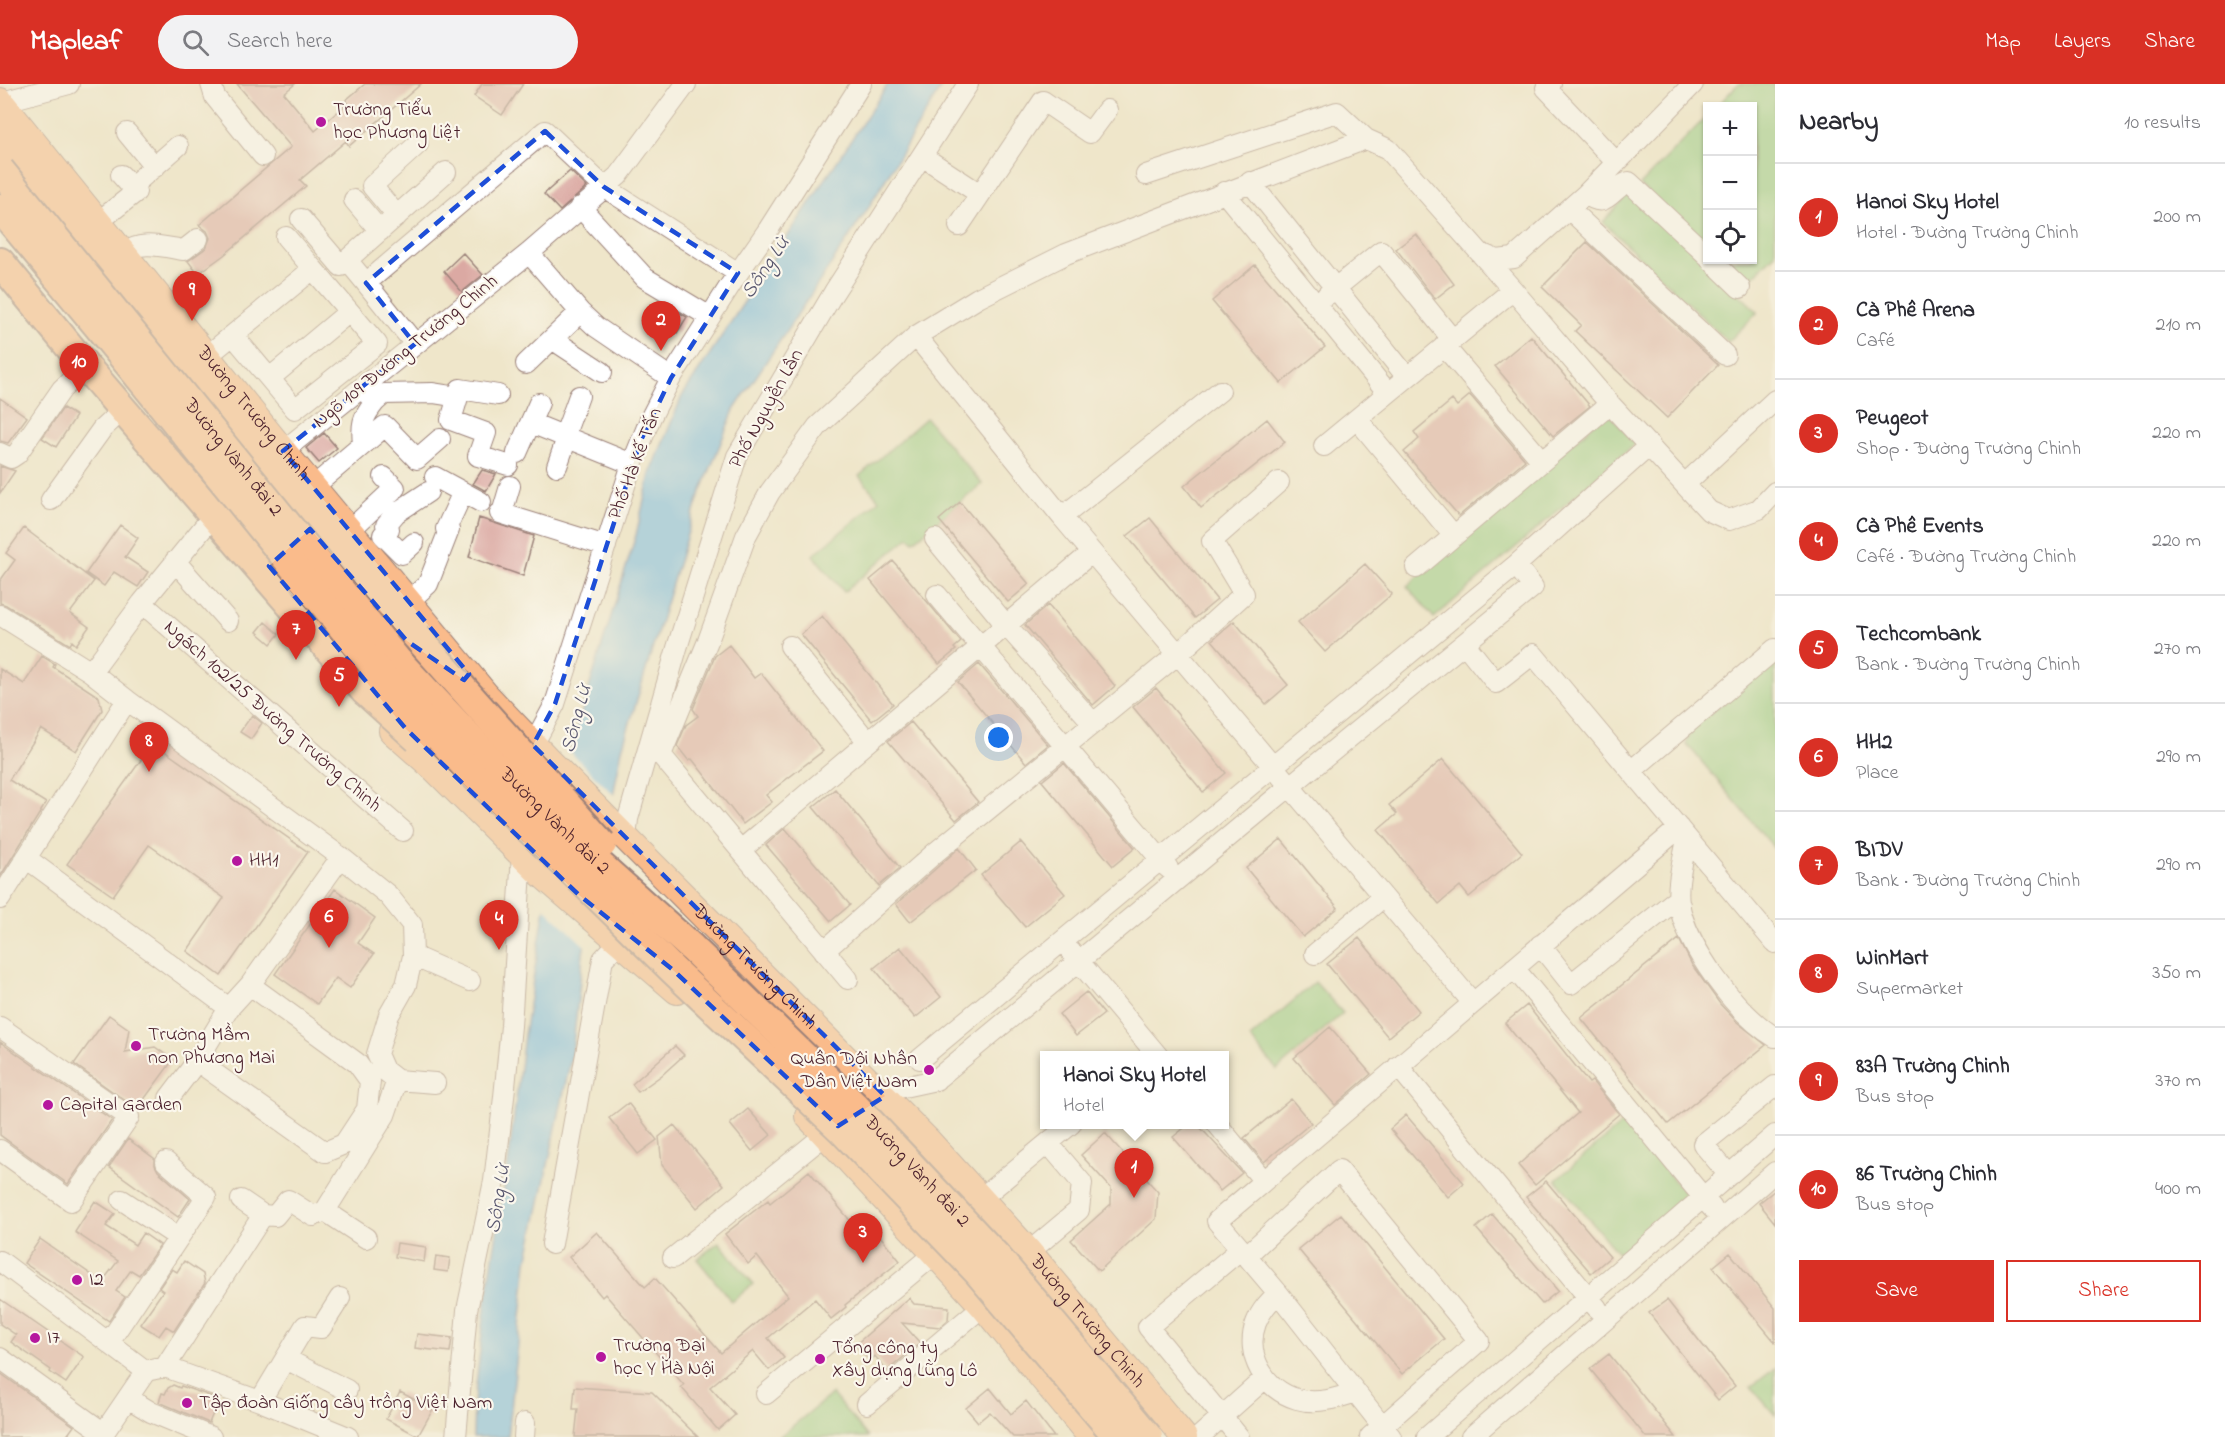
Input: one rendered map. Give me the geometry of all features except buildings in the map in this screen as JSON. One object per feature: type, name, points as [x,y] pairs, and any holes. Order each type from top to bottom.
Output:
[{"type":"highway","points":[[0,136],[416,636],[692,948]]},
{"type":"highway","name":"Đường Vành đai 2","points":[[0,170],[397,660],[490,760],[582,849],[692,948],[856,1107],[996,1256],[1148,1437]]},
{"type":"highway","name":"Đường Vành đai 2","points":[[0,208],[99,326],[381,675],[473,774],[673,970],[842,1130],[977,1271],[1118,1437]]},
{"type":"highway","points":[[0,262],[82,371],[365,691],[473,789],[579,895],[673,970]]},
{"type":"main road","name":"Đường Trường Chinh","points":[[1,101],[206,357],[486,695],[540,752],[608,818],[626,840],[892,1092],[980,1199],[1029,1252],[1184,1437]]},
{"type":"main road","name":"Đường Trường Chinh","points":[[0,155],[310,530],[407,641],[486,695]]},
{"type":"main road","points":[[0,246],[269,566],[380,691],[435,769]]},
{"type":"main road","points":[[0,281],[82,371],[116,417],[369,711],[435,769],[531,864],[715,1026],[826,1134],[983,1306],[1091,1437]]},
{"type":"main road","points":[[269,566],[310,530]]},
{"type":"main road","points":[[826,1134],[892,1092]]},
{"type":"street","points":[[1,101],[69,84]]},
{"type":"street","points":[[211,84],[215,97],[263,156]]},
{"type":"street","name":"Phố Hà Kế Tấn","points":[[540,752],[632,464],[651,417],[671,378],[861,84]]},
{"type":"street","name":"Phố Nguyễn Lân","points":[[626,840],[628,819],[655,753],[677,648],[737,456],[834,292],[968,84]]},
{"type":"street","points":[[1551,84],[1546,88],[1616,162]]},
{"type":"street","points":[[1480,253],[1497,260],[1514,258],[1586,194],[1693,84]]},
{"type":"street","name":"Ngõ 109 Đường Trường Chinh","points":[[283,451],[369,395],[415,344],[529,253],[618,176],[677,88]]},
{"type":"street","points":[[959,226],[1043,100],[1090,133],[1107,110]]},
{"type":"street","points":[[1146,176],[1337,112],[1366,139],[1388,149],[1610,404],[1709,511],[1729,520],[1759,509],[1775,492]]},
{"type":"street","points":[[366,283],[545,131],[604,186],[738,273]]},
{"type":"street","points":[[127,133],[155,167]]},
{"type":"street","points":[[848,979],[741,850],[655,753],[708,641],[746,536],[770,492],[818,426],[916,336],[978,298],[1066,254],[1366,139]]},
{"type":"street","points":[[397,216],[372,186],[418,144]]},
{"type":"street","points":[[98,222],[136,192],[126,181],[155,167],[178,146]]},
{"type":"street","points":[[922,156],[980,194]]},
{"type":"street","points":[[301,219],[341,266],[446,172]]},
{"type":"street","points":[[1250,182],[1407,377]]},
{"type":"street","points":[[1586,194],[1593,200],[1600,201],[1607,199],[1622,184],[1629,182],[1703,252]]},
{"type":"street","points":[[1224,192],[1388,393]]},
{"type":"street","points":[[354,200],[380,231]]},
{"type":"street","points":[[580,207],[645,278],[710,318]]},
{"type":"street","points":[[1569,209],[1725,355]]},
{"type":"street","points":[[233,335],[296,409],[377,344],[286,237]]},
{"type":"street","points":[[123,254],[132,246],[148,244],[184,250],[198,239]]},
{"type":"street","points":[[1316,305],[1381,251],[1448,343],[1542,461]]},
{"type":"street","points":[[529,253],[596,327],[671,378]]},
{"type":"street","points":[[347,260],[415,344]]},
{"type":"street","points":[[1715,264],[1740,288]]},
{"type":"street","points":[[206,357],[313,269]]},
{"type":"street","points":[[1324,446],[1513,290]]},
{"type":"street","points":[[270,378],[349,312]]},
{"type":"street","points":[[526,364],[580,312]]},
{"type":"street","points":[[1344,339],[1363,322]]},
{"type":"street","points":[[916,336],[1062,518],[1473,1003]]},
{"type":"street","points":[[552,339],[602,372]]},
{"type":"street","points":[[0,453],[11,458],[17,454],[62,389],[82,371]]},
{"type":"street","points":[[498,395],[460,389],[452,420],[486,433],[477,456],[513,459],[539,403]]},
{"type":"street","points":[[1062,518],[1220,391]]},
{"type":"street","points":[[363,444],[361,425],[368,410],[369,395],[434,393],[458,397]]},
{"type":"street","points":[[557,466],[579,396]]},
{"type":"street","points":[[1685,484],[1775,400]]},
{"type":"street","points":[[1416,568],[1610,404]]},
{"type":"street","points":[[51,500],[102,429],[116,417]]},
{"type":"street","points":[[1357,419],[1454,536]]},
{"type":"street","points":[[531,423],[632,464]]},
{"type":"street","points":[[313,488],[385,426],[417,459],[440,439]]},
{"type":"street","points":[[892,1092],[919,1060],[1516,565],[1650,445]]},
{"type":"street","points":[[349,531],[395,488],[384,477]]},
{"type":"street","points":[[824,951],[936,852],[1178,654],[1244,594],[1212,541],[1279,482]]},
{"type":"street","points":[[414,543],[402,554],[382,535],[389,529],[386,525],[396,513],[431,484],[463,492],[481,502]]},
{"type":"street","points":[[510,486],[501,513],[606,546]]},
{"type":"street","points":[[408,602],[428,584],[449,530],[446,529],[463,492]]},
{"type":"street","points":[[91,672],[142,603],[208,522]]},
{"type":"street","points":[[935,539],[1006,625],[1093,723]]},
{"type":"street","points":[[373,560],[394,545]]},
{"type":"street","points":[[741,850],[1091,552]]},
{"type":"street","points":[[175,561],[228,621]]},
{"type":"street","points":[[892,1092],[937,1079],[1533,587],[1516,565]]},
{"type":"street","points":[[937,595],[1178,879]]},
{"type":"street","name":"Ngách 102/25 Đường Trường Chinh","points":[[142,603],[403,831]]},
{"type":"street","points":[[1,617],[91,672],[341,856],[388,895],[412,925],[413,956],[406,985],[389,1015],[377,1054],[384,1071],[397,1080],[435,1083]]},
{"type":"street","points":[[1465,644],[1496,683],[1533,654],[1775,943]]},
{"type":"street","points":[[790,646],[868,742]]},
{"type":"street","points":[[1631,771],[1775,649]]},
{"type":"street","points":[[0,899],[127,700]]},
{"type":"street","points":[[1683,833],[1679,895],[1690,937],[1700,956],[1742,1010],[1775,1037]]},
{"type":"street","points":[[1239,1437],[1148,1327],[1244,1252],[1339,1170],[1479,1341],[1382,1434],[1356,1392],[1278,1293],[1244,1252],[1217,1221],[1540,945],[1683,833]]},
{"type":"street","points":[[169,1098],[197,1061],[229,1008],[250,985],[341,856]]},
{"type":"street","points":[[26,858],[229,1008]]},
{"type":"street","points":[[456,1437],[467,1310],[494,1181],[531,864]]},
{"type":"street","points":[[1315,954],[1383,897]]},
{"type":"street","points":[[1540,945],[1571,984],[1672,903],[1680,905]]},
{"type":"street","points":[[552,1244],[603,959],[620,940]]},
{"type":"street","points":[[1062,942],[1154,1051]]},
{"type":"street","points":[[413,956],[470,981]]},
{"type":"street","points":[[1514,968],[1721,1219]]},
{"type":"street","points":[[197,1061],[325,1152],[344,1144],[367,1109],[370,1081],[357,1063],[339,1048],[250,985]]},
{"type":"street","points":[[0,1027],[129,1118],[71,1201],[0,1150]]},
{"type":"street","points":[[1398,1066],[1607,1319]]},
{"type":"street","points":[[241,1200],[263,1215],[275,1216],[288,1200],[313,1216],[324,1212],[385,1115],[397,1080]]},
{"type":"street","points":[[1729,1175],[1703,1144],[1775,1086]]},
{"type":"street","points":[[980,1199],[1066,1129]]},
{"type":"street","points":[[1219,1129],[1264,1181]]},
{"type":"street","points":[[673,1258],[826,1134]]},
{"type":"street","points":[[1427,1437],[1775,1135]]},
{"type":"street","points":[[1029,1252],[1079,1210],[1082,1184],[1048,1143]]},
{"type":"street","points":[[109,1342],[206,1197],[166,1162]]},
{"type":"street","points":[[1471,1437],[1775,1172]]},
{"type":"street","points":[[122,1200],[178,1237]]},
{"type":"street","points":[[324,1212],[366,1238]]},
{"type":"street","points":[[0,1358],[103,1435],[128,1398],[156,1369],[263,1215]]},
{"type":"street","points":[[766,1394],[936,1253]]},
{"type":"street","points":[[0,1261],[109,1342],[156,1369],[260,1401],[348,1437]]},
{"type":"street","points":[[1278,1293],[1264,1307],[1256,1324],[1253,1342],[1255,1359],[1264,1378],[1281,1392],[1297,1400],[1315,1402],[1356,1392]]},
{"type":"street","points":[[260,1401],[305,1326],[321,1328],[340,1299]]},
{"type":"street","points":[[867,1404],[983,1306]]},
{"type":"street","points":[[286,1359],[347,1390]]},
{"type":"street","points":[[1199,1437],[1264,1378]]},
{"type":"street","points":[[128,1398],[151,1412],[211,1437]]},
{"type":"highlighted area","points":[[545,131],[604,187],[738,273],[671,378],[641,440],[555,704],[533,745],[885,1096],[838,1126],[673,970],[579,895],[406,729],[269,566],[310,529],[407,641],[464,680],[469,674],[283,451],[415,344],[366,283]]},
{"type":"green space","points":[[1738,84],[1775,84],[1775,254],[1744,286],[1721,264],[1757,264],[1757,102],[1721,102]]},
{"type":"green space","points":[[1703,120],[1703,246],[1640,185]]},
{"type":"green space","points":[[1631,191],[1703,260],[1703,264],[1708,264],[1758,312],[1728,342],[1603,222]]},
{"type":"green space","points":[[1608,412],[1635,444],[1434,618],[1407,586]]},
{"type":"green space","points":[[926,418],[982,484],[914,541],[909,537],[844,592],[813,555],[879,500],[859,476]]},
{"type":"green space","points":[[1775,660],[1775,849],[1686,743],[1693,727]]},
{"type":"green space","points":[[1315,982],[1343,1013],[1277,1070],[1250,1038]]},
{"type":"green space","points":[[1624,1122],[1689,1198],[1620,1256],[1556,1180]]},
{"type":"green space","points":[[719,1242],[753,1284],[732,1302],[697,1259]]},
{"type":"green space","points":[[1775,1368],[1775,1415],[1751,1387]]},
{"type":"green space","points":[[832,1394],[868,1437],[779,1437]]},
{"type":"water","points":[[888,84],[943,84],[867,210],[734,410],[697,502],[622,749],[583,953],[572,1054],[527,1262],[508,1437],[473,1437],[474,1402],[485,1308],[509,1157],[524,1035],[572,743],[636,535],[650,474],[682,396]]},
{"type":"pier","points":[[568,750],[616,797],[587,948],[543,906]]},
{"type":"place","name":"Trường Tiểu học Phương Liệt","points":[[321,122]]},
{"type":"place","name":"83A Trường Chinh","points":[[192,321]]},
{"type":"place","name":"Cà Phê Arena","points":[[661,351]]},
{"type":"place","name":"86 Trường Chinh","points":[[79,393]]},
{"type":"place","name":"BIDV","points":[[296,660]]},
{"type":"place","name":"Techcombank","points":[[339,707]]},
{"type":"place","name":"WinMart","points":[[149,772]]},
{"type":"place","name":"HH1","points":[[237,861]]},
{"type":"place","name":"HH2","points":[[329,948]]},
{"type":"place","name":"Cà Phê Events","points":[[499,950]]},
{"type":"place","name":"Trường Mầm non Phương Mai","points":[[136,1046]]},
{"type":"place","name":"Quân Dội Nhân Dân Việt Nam","points":[[929,1070]]},
{"type":"place","name":"Capital Garden","points":[[48,1105]]},
{"type":"place","name":"Hanoi Sky Hotel","points":[[1134,1198]]},
{"type":"place","name":"Peugeot","points":[[863,1263]]},
{"type":"place","name":"I2","points":[[77,1280]]},
{"type":"place","name":"I7","points":[[35,1338]]},
{"type":"place","name":"Trường Đại học Y Hà Nội","points":[[601,1357]]},
{"type":"place","name":"Tổng công ty Xây dựng Lũng Lô","points":[[820,1359]]},
{"type":"place","name":"Tập đoàn Giống cây trồng Việt Nam","points":[[187,1403]]},
{"type":"water label","name":"Sông Lừ","points":[[766,268]]},
{"type":"water label","name":"Sông Lừ","points":[[577,719]]},
{"type":"water label","name":"Sông Lừ","points":[[499,1199]]}]
